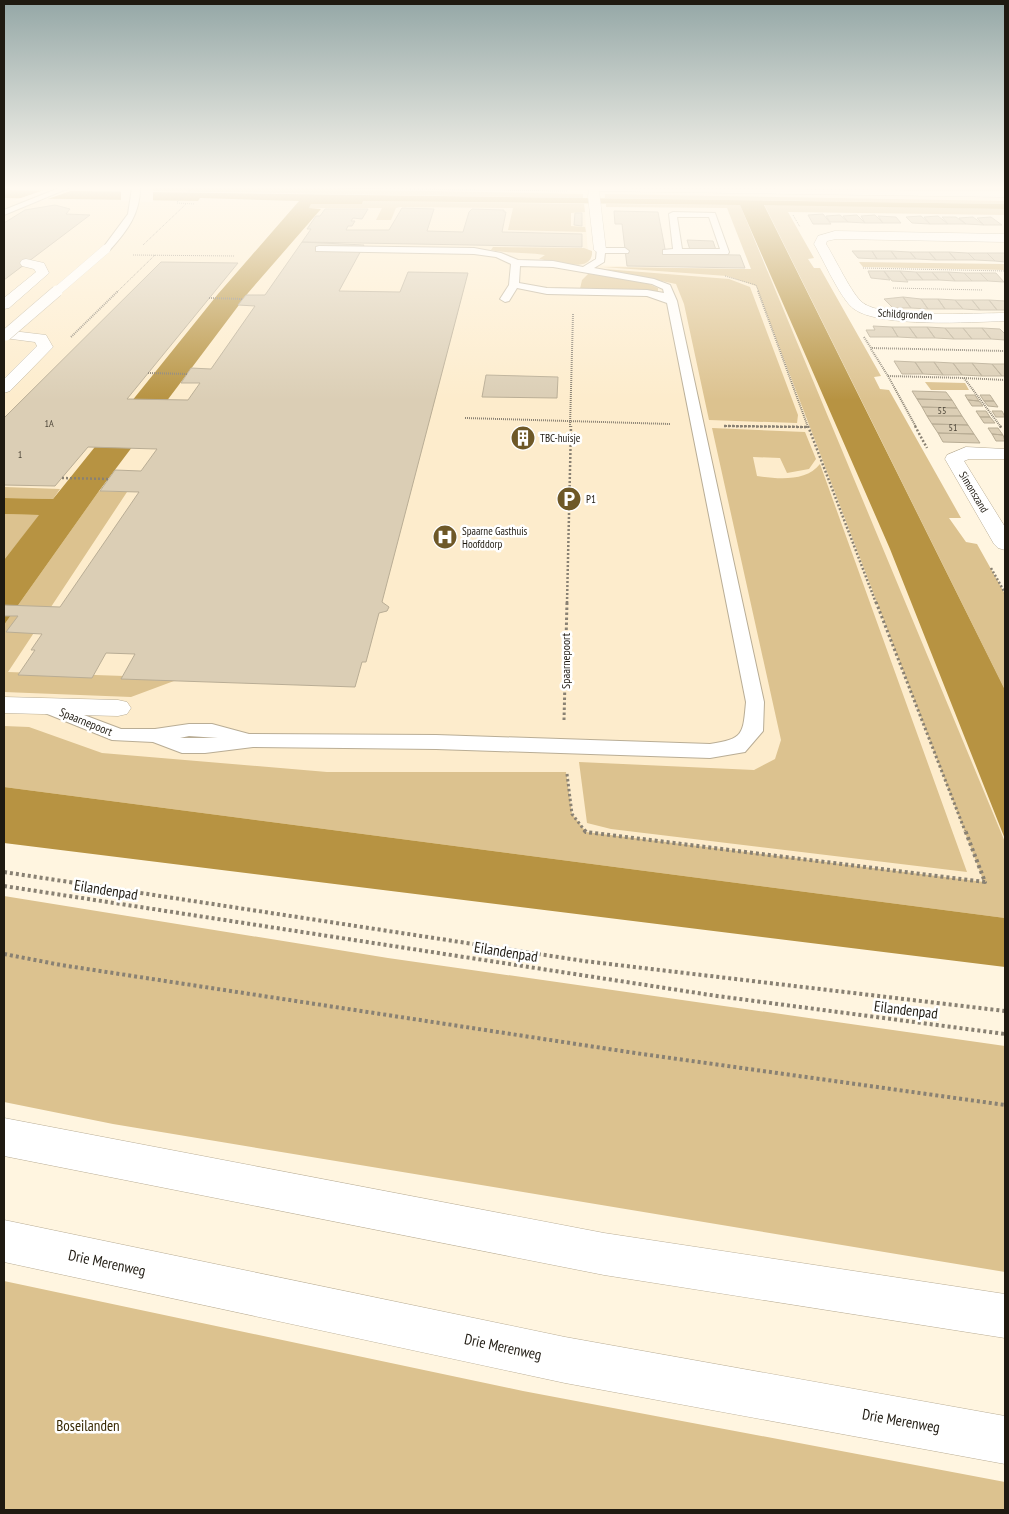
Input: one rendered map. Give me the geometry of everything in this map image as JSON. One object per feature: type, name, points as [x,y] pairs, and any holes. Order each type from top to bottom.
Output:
[{"type":"main road","name":"Schildgronden","points":[[829,259],[857,305],[871,312],[892,316],[1005,318]]},
{"type":"main road","points":[[7,297],[43,273],[40,266],[26,263]]},
{"type":"main road","points":[[4,336],[41,338],[45,347],[4,388]]},
{"type":"main road","name":"Simonszand","points":[[1005,454],[966,453],[954,459],[1005,544]]},
{"type":"main road","name":"Spaarnepoort","points":[[4,705],[118,708]]},
{"type":"main road","points":[[4,1137],[604,1254],[1005,1316]]},
{"type":"main road","name":"Drie Merenweg","points":[[4,1241],[565,1360],[1005,1440]]},
{"type":"lane","points":[[4,336],[95,259]]},
{"type":"lane","points":[[506,259],[516,263],[553,264],[654,282],[667,287],[672,301],[755,702],[753,731],[738,747],[710,752],[564,757]]},
{"type":"lane","points":[[586,270],[600,259]]},
{"type":"lane","points":[[505,299],[514,285],[516,263]]},
{"type":"lane","points":[[514,285],[547,291],[647,293],[660,295],[672,301]]},
{"type":"lane","name":"Spaarnepoort","points":[[47,707],[119,735],[155,736],[182,746],[205,746],[253,740],[436,742],[564,757]]},
{"type":"path","points":[[67,341],[150,259]]},
{"type":"path","points":[[865,274],[860,268],[1005,271]]},
{"type":"path","points":[[564,757],[572,814],[586,832],[985,882],[808,427],[756,286],[727,276],[717,275]]},
{"type":"path","points":[[893,288],[987,290]]},
{"type":"path","name":"Spaarnepoort","points":[[564,757],[572,421],[573,291]]},
{"type":"path","points":[[209,298],[243,299]]},
{"type":"path","points":[[870,348],[888,376],[1005,380]]},
{"type":"path","points":[[148,373],[187,374]]},
{"type":"path","points":[[964,378],[1005,433]]},
{"type":"path","points":[[465,418],[808,427]]},
{"type":"path","points":[[62,478],[108,479]]},
{"type":"path","points":[[4,872],[584,961],[1005,1012]]},
{"type":"path","name":"Eilandenpad","points":[[4,886],[717,996],[1005,1034]]},
{"type":"path","points":[[4,954],[61,965],[635,1053],[1005,1105]]},
{"type":"shaded area","name":"Spaarne Gasthuis Hoofddorp","points":[[4,259],[589,259],[589,265],[773,271],[1005,816],[1005,930],[4,802]]},
{"type":"shaded area","points":[[249,259],[278,259],[248,293],[99,491],[4,625],[4,560],[39,515],[4,514],[4,498],[53,499],[218,294]]},
{"type":"shaded area","points":[[763,259],[791,259],[1005,690],[1005,839],[890,549]]},
{"type":"shaded area","points":[[4,787],[1005,918],[1005,967],[4,843]]},
{"type":"green space","points":[[539,259],[590,259],[587,263],[580,265],[562,264]]},
{"type":"green space","points":[[747,259],[762,259],[1005,842],[1005,918],[4,787],[4,726],[29,727],[102,753],[327,772],[566,772],[572,814],[586,832],[984,882],[756,286],[727,276],[603,267],[751,269]]},
{"type":"green space","points":[[791,259],[810,259],[808,259],[814,268],[820,268],[881,376],[874,377],[880,389],[889,390],[961,518],[949,518],[966,542],[977,544],[1005,594],[1005,690]]},
{"type":"green space","points":[[859,262],[1004,264],[1005,270],[863,267]]},
{"type":"green space","points":[[604,269],[729,279],[750,287],[798,415],[797,423],[709,420],[684,304],[676,284]]},
{"type":"green space","points":[[589,273],[649,284],[658,288],[658,291],[580,289],[582,280]]},
{"type":"green space","points":[[925,382],[965,383],[969,390],[931,390]]},
{"type":"green space","points":[[712,428],[805,432],[816,459],[809,469],[787,473],[780,458],[753,457],[757,476],[791,478],[807,474],[820,464],[967,872],[611,829],[587,823],[579,762],[754,770],[775,759],[781,740]]},
{"type":"green space","points":[[4,487],[60,489],[53,499],[4,498]]},
{"type":"green space","points":[[99,491],[127,492],[8,672],[182,678],[131,697],[4,692],[4,625]]},
{"type":"green space","points":[[4,514],[40,515],[4,560]]},
{"type":"green space","points":[[4,896],[388,958],[1005,1046],[1005,1272],[113,1124],[4,1102]]},
{"type":"green space","name":"Boseilanden","points":[[4,1281],[523,1391],[1005,1482],[1005,1510],[4,1510]]},
{"type":"building","points":[[4,259],[32,259],[4,280]]},
{"type":"building","points":[[290,259],[357,259],[339,291],[400,292],[408,272],[468,273],[382,602],[389,607],[387,611],[379,613],[366,662],[362,662],[355,687],[121,679],[135,654],[106,653],[92,678],[18,675],[35,650],[31,650],[42,634],[6,632],[18,616],[4,616],[4,605],[60,607],[139,492],[100,491],[115,470],[141,471],[157,449],[88,447],[55,486],[4,485],[4,418],[161,262],[238,263],[127,399],[188,400],[200,383],[181,383],[191,368],[211,369],[255,306],[238,305],[246,295],[265,295]]},
{"type":"building","points":[[626,259],[741,259],[745,268],[627,266]]},
{"type":"building","points":[[916,259],[935,259],[936,260]]},
{"type":"building","points":[[935,259],[956,260],[936,260]]},
{"type":"building","points":[[955,259],[975,260],[956,260]]},
{"type":"building","points":[[974,259],[993,259],[995,261]]},
{"type":"building","points":[[993,259],[1005,259],[1005,262],[995,261]]},
{"type":"building","points":[[868,271],[884,271],[890,280],[871,278]]},
{"type":"building","points":[[884,271],[900,271],[908,282],[892,281]]},
{"type":"building","points":[[900,271],[916,272],[923,280],[907,280]]},
{"type":"building","points":[[916,272],[932,272],[939,280],[923,280]]},
{"type":"building","points":[[932,272],[948,272],[955,281],[939,280]]},
{"type":"building","points":[[948,272],[964,273],[972,281],[955,281]]},
{"type":"building","points":[[964,273],[980,273],[988,281],[972,281]]},
{"type":"building","points":[[980,273],[996,273],[1004,282],[988,281]]},
{"type":"building","points":[[903,297],[911,308],[893,308],[884,299]]},
{"type":"building","points":[[903,297],[921,299],[928,309],[911,308]]},
{"type":"building","points":[[921,299],[938,299],[945,309],[928,309]]},
{"type":"building","points":[[938,299],[955,300],[963,309],[945,309]]},
{"type":"building","points":[[955,300],[972,300],[980,310],[963,309]]},
{"type":"building","points":[[972,300],[989,300],[997,310],[980,310]]},
{"type":"building","points":[[989,300],[1005,301],[1005,310],[997,310]]},
{"type":"building","points":[[873,326],[892,327],[898,337],[870,337],[866,330],[875,330]]},
{"type":"building","points":[[892,327],[909,327],[917,338],[898,337]]},
{"type":"building","points":[[909,327],[927,327],[935,338],[917,338]]},
{"type":"building","points":[[927,327],[945,328],[954,339],[935,338]]},
{"type":"building","points":[[945,328],[963,328],[972,339],[954,339]]},
{"type":"building","points":[[963,328],[982,328],[991,339],[972,339]]},
{"type":"building","points":[[982,328],[1000,329],[1005,334],[1005,340],[991,339]]},
{"type":"building","points":[[894,361],[915,362],[923,374],[902,374]]},
{"type":"building","points":[[915,362],[934,362],[943,375],[923,374]]},
{"type":"building","points":[[934,362],[953,363],[962,375],[943,375]]},
{"type":"building","points":[[953,363],[972,363],[982,376],[962,375]]},
{"type":"building","points":[[972,363],[992,364],[1002,376],[982,376]]},
{"type":"building","points":[[992,364],[1005,364],[1005,376],[1002,376]]},
{"type":"building","points":[[486,375],[558,377],[557,398],[482,397]]},
{"type":"building","points":[[912,391],[946,392],[952,400],[917,399]]},
{"type":"building","points":[[965,395],[975,395],[979,401],[968,400]]},
{"type":"building","points":[[980,395],[990,395],[994,401],[984,401]]},
{"type":"building","points":[[917,399],[952,400],[957,408],[922,407]]},
{"type":"building","points":[[968,400],[979,401],[983,406],[972,406]]},
{"type":"building","points":[[984,401],[994,401],[998,407],[988,406]]},
{"type":"building","points":[[922,407],[957,408],[962,416],[927,416]]},
{"type":"building","points":[[976,411],[986,411],[990,417],[980,417]]},
{"type":"building","points":[[992,411],[1002,411],[1005,417],[996,417]]},
{"type":"building","points":[[927,416],[962,416],[968,425],[932,424]]},
{"type":"building","points":[[980,417],[990,417],[995,423],[984,423]]},
{"type":"building","points":[[932,424],[968,425],[974,434],[938,433]]},
{"type":"building","points":[[988,428],[998,428],[1003,435],[992,434]]},
{"type":"building","points":[[938,433],[974,434],[980,443],[943,442]]},
{"type":"building","points":[[992,434],[1003,435],[1005,441],[996,441]]},
{"type":"place","name":"TBC-huisje","points":[[523,438]]},
{"type":"place","name":"P1","points":[[569,499]]},
{"type":"place","name":"Spaarne Gasthuis Hoofddorp","points":[[445,537]]}]
